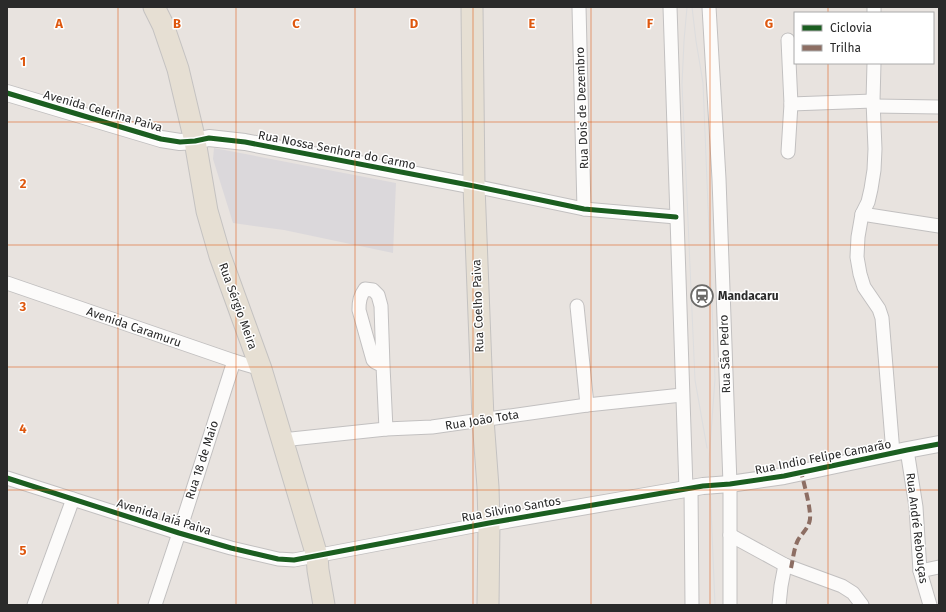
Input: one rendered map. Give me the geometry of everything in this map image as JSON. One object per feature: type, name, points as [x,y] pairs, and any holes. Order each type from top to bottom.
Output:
[{"type":"main road","name":"Rua Sérgio Meira","points":[[154,7],[163,25],[178,69],[195,141],[207,211],[220,256],[261,369],[317,556],[324,605]]},
{"type":"main road","name":"Rua Coelho Paiva","points":[[472,7],[474,186],[483,419],[489,522],[488,605]]},
{"type":"street","name":"Rua Dois de Dezembro","points":[[579,7],[584,208]]},
{"type":"street","points":[[670,7],[682,395],[688,488],[692,605]]},
{"type":"street","name":"Rua São Pedro","points":[[709,7],[719,179],[730,484],[730,605]]},
{"type":"street","points":[[788,40],[791,104],[788,152]]},
{"type":"street","name":"Rua André Rebouças","points":[[874,64],[874,170],[868,202],[862,214],[858,237],[857,257],[864,287],[879,309],[882,318],[900,451],[916,507],[920,571],[930,605]]},
{"type":"street","name":"Avenida Celerina Paiva","points":[[7,93],[161,139],[180,142],[195,141]]},
{"type":"street","points":[[791,104],[874,103],[939,107]]},
{"type":"street","name":"Rua Nossa Senhora do Carmo","points":[[195,141],[209,138],[246,142],[474,186]]},
{"type":"street","points":[[474,186],[584,208],[676,216]]},
{"type":"street","points":[[862,214],[939,226]]},
{"type":"street","name":"Avenida Caramuru","points":[[7,283],[261,369]]},
{"type":"street","points":[[383,366],[373,360],[359,310],[360,295],[366,290],[373,290],[378,295],[381,306],[386,429]]},
{"type":"street","points":[[577,306],[587,404]]},
{"type":"street","name":"Rua 18 de Maio","points":[[155,605],[234,361]]},
{"type":"street","name":"Rua João Tota","points":[[282,440],[386,429],[432,427],[587,404],[682,395]]},
{"type":"street","name":"Rua Indio Felipe Camarão","points":[[710,485],[730,484],[784,476],[939,444]]},
{"type":"street","name":"Avenida Iaiá Paiva","points":[[7,478],[231,548],[278,559],[294,560],[317,556]]},
{"type":"street","name":"Rua Silvino Santos","points":[[317,556],[489,522],[710,485]]},
{"type":"street","points":[[34,605],[73,499]]},
{"type":"street","points":[[730,535],[785,565],[842,586],[852,593],[862,605]]},
{"type":"street","points":[[779,605],[785,565]]},
{"type":"street","points":[[920,571],[939,567]]},
{"type":"shaded area","points":[[214,148],[396,183],[393,253],[284,230],[233,223],[213,159]]},
{"type":"tram line","points":[[687,7],[682,84],[695,380],[707,448]]},
{"type":"tram line","points":[[692,7],[703,83],[715,379],[709,460],[715,605]]},
{"type":"marked path","points":[[791,568],[797,543],[807,528],[810,519],[801,472]]},
{"type":"cycle path","points":[[7,93],[161,139],[180,142],[209,138],[245,142],[474,186],[584,209],[676,217]]},
{"type":"cycle path","points":[[7,478],[231,548],[278,559],[294,560],[489,523],[703,486],[730,484],[784,476],[939,444]]},
{"type":"place","name":"Mandacaru","points":[[702,296]]}]
